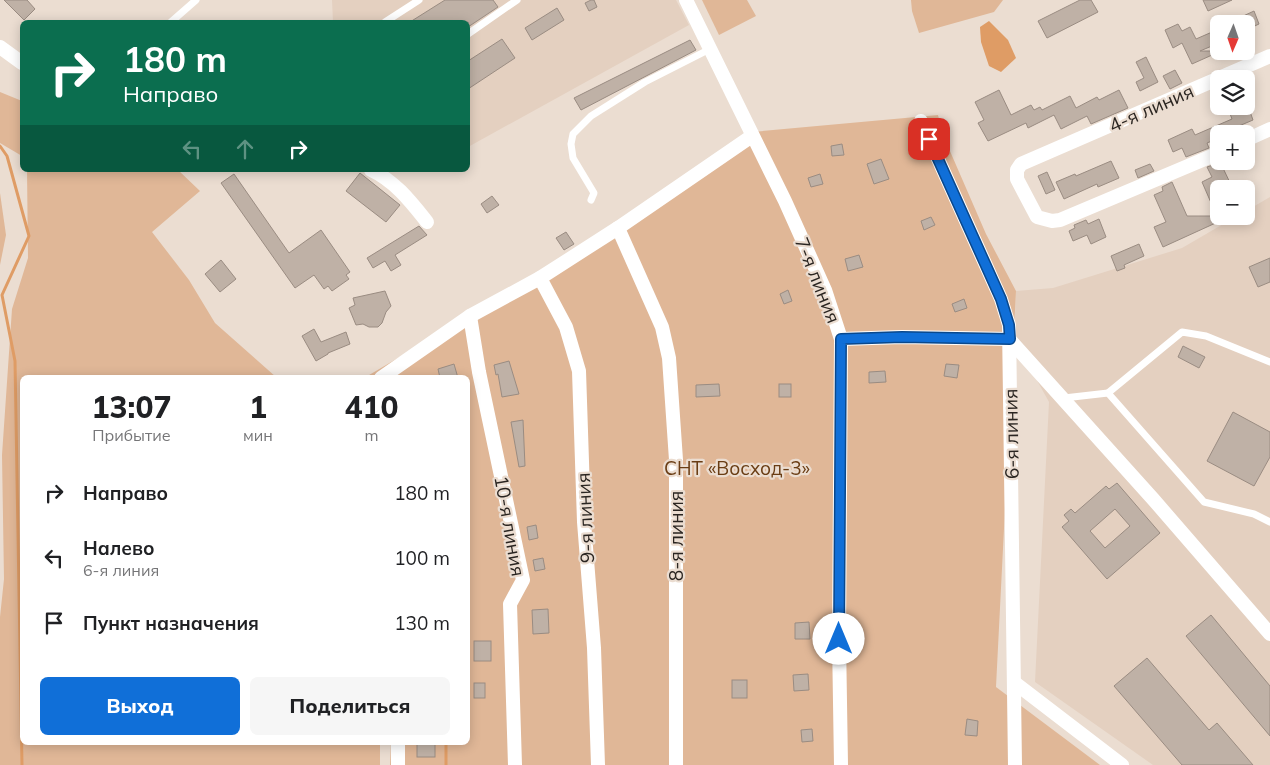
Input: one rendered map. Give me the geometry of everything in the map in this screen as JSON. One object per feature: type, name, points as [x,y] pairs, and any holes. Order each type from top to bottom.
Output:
[{"type":"street","name":"7-я линия","points":[[686,0],[785,201],[826,290],[841,339],[840,765]]},
{"type":"street","points":[[0,47],[20,62]]},
{"type":"street","name":"4-я линия","points":[[1210,157],[1060,220],[1052,221],[1037,217],[1017,179],[1017,170],[1021,164],[1270,56]]},
{"type":"street","name":"6-я линия","points":[[921,121],[1001,299],[1009,325],[1015,765]]},
{"type":"street","points":[[1255,136],[1270,129]]},
{"type":"street","points":[[385,375],[470,316],[540,278],[618,228],[752,136]]},
{"type":"street","points":[[375,172],[384,176],[403,193],[427,222]]},
{"type":"street","name":"8-я линия","points":[[618,228],[662,327],[669,358],[676,460],[676,765]]},
{"type":"street","name":"9-я линия","points":[[540,278],[566,327],[579,371],[584,522],[594,648],[598,765]]},
{"type":"street","name":"10-я линия","points":[[470,316],[479,372],[523,580],[510,604],[514,765]]},
{"type":"street","points":[[841,339],[902,337],[1010,339],[1064,398],[1270,634]]},
{"type":"street","points":[[1015,684],[1122,765]]},
{"type":"street","points":[[398,745],[398,765]]},
{"type":"lane","points":[[173,20],[196,0]]},
{"type":"lane","points":[[388,20],[419,0]]},
{"type":"lane","points":[[470,33],[518,0]]},
{"type":"lane","points":[[591,200],[594,193],[573,158],[572,134],[591,116],[637,87],[710,49]]},
{"type":"lane","points":[[1064,398],[1108,393],[1182,332],[1206,336],[1270,362]]},
{"type":"lane","points":[[1108,393],[1204,502],[1254,514],[1270,522]]},
{"type":"shaded area","points":[[332,0],[676,0],[689,25],[470,146],[470,20],[333,20]]},
{"type":"shaded area","points":[[989,21],[1008,40],[1016,58],[1001,72],[989,66],[981,42],[980,27]]},
{"type":"shaded area","points":[[1270,197],[1270,765],[1153,765],[1035,682],[1049,402],[1014,339],[1016,291],[1053,288],[1182,248],[1222,225],[1255,225],[1255,206]]},
{"type":"green space","points":[[702,0],[747,0],[756,16],[719,35]]},
{"type":"green space","points":[[911,0],[1003,0],[994,12],[919,33],[912,11]]},
{"type":"green space","points":[[0,92],[20,100],[20,155],[0,143]]},
{"type":"green space","name":"СНТ «Восход-3»","points":[[938,115],[943,135],[986,234],[1016,291],[996,687],[1100,765],[390,765],[391,745],[470,745],[470,375],[369,375],[539,275],[752,132]]},
{"type":"green space","points":[[27,172],[180,172],[200,191],[152,232],[189,280],[215,323],[274,375],[20,375],[20,745],[380,745],[380,765],[0,765],[0,617],[4,579],[2,455],[12,309],[28,258]]},
{"type":"green space","points":[[0,193],[6,235],[0,265]]},
{"type":"building","points":[[4,0],[27,0],[35,9],[24,20]]},
{"type":"building","points":[[445,0],[493,0],[498,7],[470,26],[470,20],[413,20]]},
{"type":"building","points":[[594,0],[597,7],[589,11],[585,3]]},
{"type":"building","points":[[1080,0],[1091,0],[1098,12],[1047,38],[1038,21]]},
{"type":"building","points":[[1203,0],[1232,0],[1208,11]]},
{"type":"building","points":[[557,8],[564,20],[532,40],[525,28]]},
{"type":"building","points":[[1254,11],[1259,24],[1255,26],[1255,15],[1245,15]]},
{"type":"building","points":[[1178,24],[1182,31],[1190,27],[1196,39],[1210,33],[1210,47],[1200,51],[1210,51],[1210,56],[1192,64],[1182,43],[1173,48],[1165,30]]},
{"type":"building","points":[[502,39],[515,58],[470,88],[470,60]]},
{"type":"building","points":[[690,40],[696,50],[581,110],[574,98]]},
{"type":"building","points":[[1146,57],[1158,82],[1140,91],[1136,82],[1144,78],[1136,62]]},
{"type":"building","points":[[1175,70],[1182,83],[1170,89],[1163,76]]},
{"type":"building","points":[[999,90],[1011,115],[1031,105],[1034,110],[1040,107],[1042,110],[1070,96],[1076,108],[1097,97],[1099,100],[1119,90],[1128,108],[1091,124],[1087,116],[1061,129],[1054,115],[1028,128],[1026,123],[988,141],[978,123],[984,120],[975,102]]},
{"type":"building","points":[[1230,115],[1251,115],[1253,120],[1241,125],[1218,125],[1232,119]]},
{"type":"building","points":[[1192,129],[1195,135],[1210,129],[1210,142],[1207,143],[1209,148],[1186,157],[1182,148],[1173,152],[1168,140]]},
{"type":"building","points":[[842,144],[844,155],[832,156],[831,146]]},
{"type":"building","points":[[881,159],[889,179],[874,184],[867,164]]},
{"type":"building","points":[[1111,161],[1119,178],[1098,187],[1097,184],[1064,199],[1056,182],[1075,174],[1076,176]]},
{"type":"building","points":[[1150,164],[1154,171],[1138,178],[1135,170]]},
{"type":"building","points":[[1210,166],[1210,170],[1224,170],[1229,180],[1210,180],[1210,200],[1202,182],[1212,177],[1207,167]]},
{"type":"building","points":[[1047,172],[1055,190],[1046,194],[1038,176]]},
{"type":"building","points":[[360,173],[400,205],[386,222],[346,191]]},
{"type":"building","points":[[234,174],[289,253],[321,230],[350,272],[346,275],[349,279],[332,291],[328,286],[324,289],[314,275],[295,288],[221,183]]},
{"type":"building","points":[[820,174],[823,184],[811,187],[808,178]]},
{"type":"building","points":[[1172,182],[1187,216],[1210,216],[1211,225],[1163,247],[1154,227],[1166,222],[1154,195],[1163,191],[1162,187]]},
{"type":"building","points":[[492,196],[499,205],[487,213],[481,204]]},
{"type":"building","points":[[931,217],[935,225],[924,230],[921,221]]},
{"type":"building","points":[[1099,219],[1106,237],[1091,244],[1087,235],[1073,241],[1069,231],[1075,228],[1074,225],[1086,220],[1088,224]]},
{"type":"building","points":[[419,226],[427,235],[395,255],[401,265],[391,271],[385,261],[373,268],[367,258]]},
{"type":"building","points":[[566,232],[574,244],[564,250],[556,238]]},
{"type":"building","points":[[1139,244],[1144,256],[1124,265],[1125,268],[1117,271],[1111,256]]},
{"type":"building","points":[[859,255],[863,267],[848,271],[845,259]]},
{"type":"building","points":[[1270,258],[1270,282],[1258,287],[1249,267]]},
{"type":"building","points":[[221,260],[236,279],[220,292],[205,274]]},
{"type":"building","points":[[788,290],[792,301],[784,304],[780,294]]},
{"type":"building","points":[[385,291],[391,306],[386,312],[382,323],[378,327],[369,327],[363,324],[356,325],[349,308],[355,305],[353,298]]},
{"type":"building","points":[[964,299],[967,308],[955,312],[952,304]]},
{"type":"building","points":[[314,329],[321,342],[346,332],[350,344],[328,353],[316,361],[302,336]]},
{"type":"building","points":[[1183,346],[1205,357],[1199,368],[1178,357]]},
{"type":"building","points":[[509,361],[519,394],[502,397],[498,374],[496,375],[494,365]]},
{"type":"building","points":[[454,364],[457,375],[439,375],[438,369]]},
{"type":"building","points":[[946,364],[959,365],[957,378],[944,376]]},
{"type":"building","points":[[885,371],[886,382],[869,383],[869,372]]},
{"type":"building","points":[[719,384],[720,396],[696,397],[696,385]]},
{"type":"building","points":[[779,384],[791,384],[791,397],[779,397]]},
{"type":"building","points":[[1233,412],[1270,432],[1270,457],[1254,486],[1207,461]]},
{"type":"building","points":[[523,420],[525,466],[519,467],[511,422]]},
{"type":"building","points":[[1117,483],[1160,533],[1107,579],[1062,527],[1069,521],[1064,515],[1071,509],[1075,513],[1106,486],[1109,489]],"holes":[[[1115,509],[1130,526],[1105,548],[1090,531]]]},
{"type":"building","points":[[536,525],[538,538],[529,540],[527,527]]},
{"type":"building","points":[[543,558],[545,569],[535,571],[533,560]]},
{"type":"building","points":[[548,609],[549,633],[533,634],[532,610]]},
{"type":"building","points":[[1211,615],[1270,686],[1270,736],[1186,636]]},
{"type":"building","points":[[809,622],[810,639],[795,639],[795,623]]},
{"type":"building","points":[[474,641],[491,641],[491,661],[474,661]]},
{"type":"building","points":[[1147,658],[1209,730],[1217,723],[1253,765],[1182,765],[1114,686]]},
{"type":"building","points":[[808,674],[809,690],[794,691],[793,675]]},
{"type":"building","points":[[732,680],[747,680],[747,698],[732,698]]},
{"type":"building","points":[[474,683],[485,683],[485,698],[474,698]]},
{"type":"building","points":[[967,719],[978,721],[977,736],[965,735]]},
{"type":"building","points":[[812,729],[813,741],[802,742],[801,730]]},
{"type":"building","points":[[417,745],[435,745],[435,757],[417,757]]},
{"type":"waterway","points":[[0,146],[7,156],[29,236],[2,295],[15,361],[20,650]]},
{"type":"waterway","points":[[22,745],[22,765]]},
{"type":"waterway","points":[[446,745],[446,765]]},
{"type":"route","points":[[839,639],[841,339],[902,337],[1010,339],[1009,325],[1001,299],[929,139]]}]
